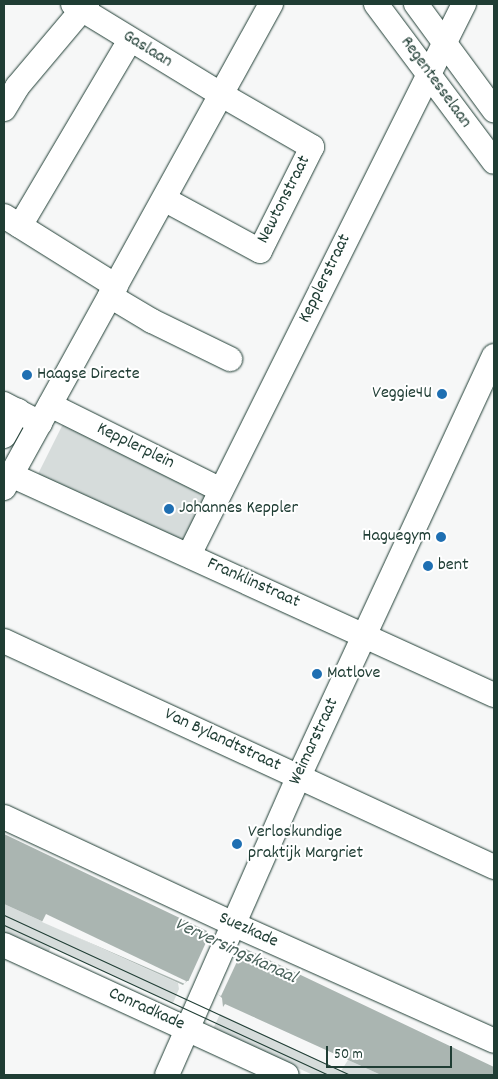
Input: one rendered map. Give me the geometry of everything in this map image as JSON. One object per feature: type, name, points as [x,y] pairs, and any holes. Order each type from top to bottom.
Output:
[{"type":"street","points":[[7,481],[222,96],[271,4]]},
{"type":"street","name":"Regentesselaan","points":[[376,4],[494,162]]},
{"type":"street","name":"Regentesselaan","points":[[416,4],[494,110]]},
{"type":"street","name":"Kepplerstraat","points":[[189,555],[464,4]]},
{"type":"street","points":[[4,109],[18,87],[81,6]]},
{"type":"street","name":"Gaslaan","points":[[81,6],[130,40],[222,96]]},
{"type":"street","points":[[130,40],[12,221],[152,320],[230,359]]},
{"type":"street","name":"Newtonstraat","points":[[164,199],[260,251],[312,147],[222,96]]},
{"type":"street","name":"Weimarstraat","points":[[166,1075],[299,776],[494,356]]},
{"type":"street","points":[[4,436],[11,407],[45,414]]},
{"type":"street","name":"Kepplerplein","points":[[45,414],[221,490]]},
{"type":"street","name":"Franklinstraat","points":[[7,481],[189,555],[365,634],[494,696]]},
{"type":"street","name":"Van Bylandtstraat","points":[[4,641],[494,867]]},
{"type":"street","name":"Suezkade","points":[[4,817],[229,935],[494,1042]]},
{"type":"street","name":"Conradkade","points":[[4,945],[287,1075]]},
{"type":"shaded area","points":[[64,422],[209,492],[183,545],[38,474]]},
{"type":"shaded area","points":[[4,904],[178,983],[179,989],[173,1003],[51,947],[48,953],[4,932]]},
{"type":"shaded area","points":[[220,1014],[341,1071],[348,1060],[381,1075],[313,1075],[213,1029]]},
{"type":"water","name":"Verversingskanaal","points":[[4,834],[207,931],[207,937],[210,940],[242,954],[246,949],[494,1067],[494,1075],[381,1075],[225,1004],[223,1007],[222,998],[219,995],[190,981],[183,985],[4,904]]},
{"type":"pier","points":[[46,914],[186,981],[185,984],[42,922]]},
{"type":"pier","points":[[208,938],[241,953],[221,996],[188,982]]},
{"type":"tram line","points":[[4,915],[351,1075]]},
{"type":"tram line","points":[[4,925],[328,1075]]},
{"type":"place","name":"Haagse Directe","points":[[27,375]]},
{"type":"place","name":"Veggie4U","points":[[442,394]]},
{"type":"place","name":"Johannes Keppler","points":[[169,509]]},
{"type":"place","name":"Haguegym","points":[[441,537]]},
{"type":"place","name":"bent","points":[[428,566]]},
{"type":"place","name":"Matlove","points":[[317,674]]},
{"type":"place","name":"Verloskundige praktijk Margriet","points":[[237,844]]}]
